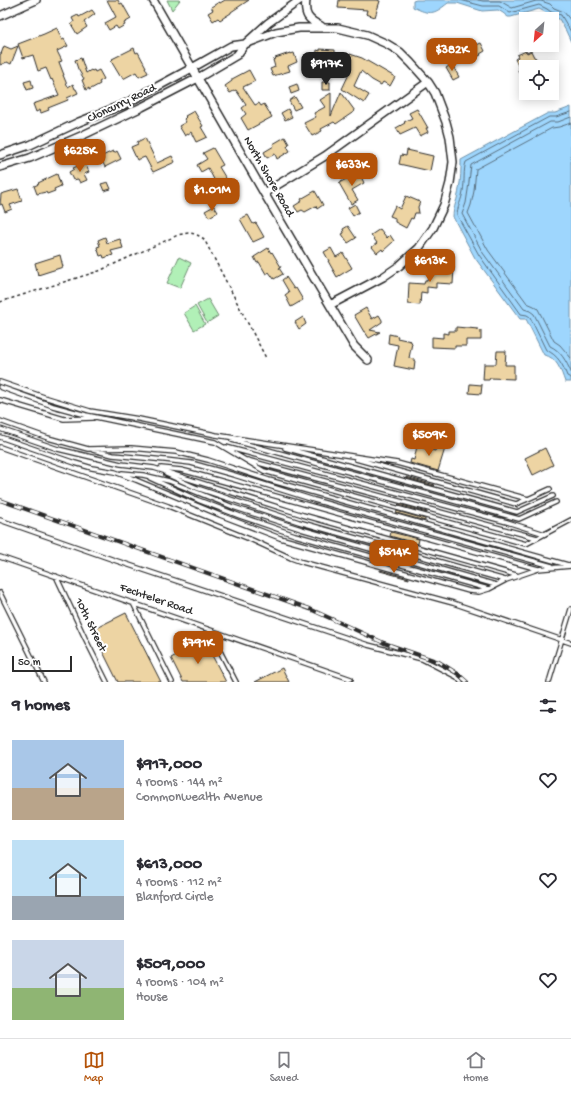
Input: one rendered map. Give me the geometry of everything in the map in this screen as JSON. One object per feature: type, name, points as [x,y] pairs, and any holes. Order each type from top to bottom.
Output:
[{"type":"street","points":[[0,16],[36,0]]},
{"type":"street","name":"North Shore Road","points":[[153,0],[354,346],[368,360]]},
{"type":"street","name":"Cloncurry Road","points":[[0,167],[30,158],[87,133],[198,78],[237,55],[245,44],[268,23],[300,0]]},
{"type":"street","points":[[306,0],[307,15],[311,21],[323,27]]},
{"type":"street","points":[[245,44],[276,32],[299,28],[338,28],[367,35],[400,52],[411,63],[428,82],[435,93],[446,122],[451,143],[453,162],[450,183],[444,205],[433,228],[419,248],[399,266],[383,277],[330,305]]},
{"type":"street","name":"Cloncurry Road","points":[[0,155],[30,145],[79,122],[125,104],[231,46],[245,44]]},
{"type":"street","points":[[264,193],[325,156],[428,82]]},
{"type":"lane","points":[[0,382],[57,402],[90,411],[139,419],[216,435],[397,464],[528,499]]},
{"type":"lane","points":[[0,387],[53,406],[98,418],[215,442],[264,472],[526,544],[571,520]]},
{"type":"lane","points":[[0,400],[64,419],[98,418]]},
{"type":"lane","points":[[0,421],[48,438],[113,455],[190,463],[314,500],[555,567]]},
{"type":"lane","points":[[0,429],[58,449],[121,464],[189,472],[538,569]]},
{"type":"lane","points":[[216,435],[519,519],[556,502]]},
{"type":"lane","points":[[0,438],[80,465],[169,481],[232,507],[301,529],[496,584]]},
{"type":"lane","points":[[266,443],[517,512],[553,496]]},
{"type":"lane","points":[[221,446],[500,520],[545,534]]},
{"type":"lane","points":[[0,447],[168,506],[302,562],[453,603],[571,643]]},
{"type":"lane","points":[[88,449],[131,448],[176,452],[571,566]]},
{"type":"lane","points":[[340,455],[516,504],[550,489]]},
{"type":"lane","points":[[242,458],[537,538]]},
{"type":"lane","points":[[154,468],[303,515],[517,576]]},
{"type":"lane","points":[[154,468],[197,488],[299,522],[506,580]]},
{"type":"lane","points":[[115,472],[220,515],[298,544],[469,590],[479,592],[489,589],[496,584],[538,569],[571,566]]},
{"type":"lane","points":[[143,476],[198,500],[295,536],[489,589]]},
{"type":"lane","points":[[0,520],[368,645],[422,659],[457,677],[461,682]]},
{"type":"lane","name":"Fechteler Road","points":[[0,557],[351,679]]},
{"type":"lane","name":"10th Street","points":[[56,576],[107,682]]},
{"type":"lane","points":[[0,593],[44,682]]},
{"type":"lane","points":[[133,603],[172,682]]},
{"type":"lane","points":[[549,682],[571,609]]},
{"type":"lane","points":[[209,630],[236,682]]},
{"type":"path","points":[[0,302],[99,271],[178,235],[188,232],[196,233],[204,239],[266,358]]},
{"type":"green space","points":[[167,0],[180,0],[172,10]]},
{"type":"green space","points":[[179,257],[191,263],[180,288],[167,283]]},
{"type":"green space","points":[[208,299],[218,316],[207,323],[197,305]]},
{"type":"green space","points":[[195,306],[205,324],[194,330],[184,313]]},
{"type":"water","points":[[571,0],[571,42],[559,19],[559,12],[545,12],[539,9],[528,12],[519,12],[519,15],[508,17],[498,10],[482,11],[457,3],[448,3],[435,12],[428,12],[413,7],[413,1]]},
{"type":"water","points":[[571,107],[571,382],[565,382],[560,369],[555,362],[548,356],[544,355],[526,319],[520,319],[475,258],[453,217],[460,185],[461,160],[548,113],[555,113]]},
{"type":"building","points":[[107,0],[118,0],[120,4],[122,3],[131,19],[118,29],[116,26],[109,30],[105,23],[116,17]]},
{"type":"building","points":[[225,0],[249,0],[220,20],[218,18],[213,21],[208,13],[213,10],[211,7]]},
{"type":"building","points":[[339,0],[380,1],[375,17],[366,14],[367,10],[338,8]]},
{"type":"building","points":[[92,10],[95,14],[84,22],[87,27],[77,34],[71,24],[74,22],[72,18],[78,15],[79,17]]},
{"type":"building","points":[[57,28],[62,40],[64,39],[68,46],[57,51],[62,61],[59,62],[63,75],[68,87],[73,84],[78,93],[67,98],[68,100],[48,108],[49,110],[41,113],[40,110],[36,112],[33,104],[59,95],[46,68],[38,71],[33,55],[23,58],[18,44]]},
{"type":"building","points":[[469,42],[472,47],[481,43],[485,51],[480,54],[481,55],[468,60],[466,59],[460,46]]},
{"type":"building","points":[[4,46],[11,49],[18,46],[11,64],[7,62],[0,65],[0,54]]},
{"type":"building","points":[[134,48],[136,53],[138,52],[148,73],[139,77],[136,72],[123,79],[111,61],[113,60],[112,59]]},
{"type":"building","points":[[320,49],[335,50],[335,65],[319,64],[319,60],[316,60],[317,50],[320,51]]},
{"type":"building","points":[[524,52],[532,52],[537,60],[519,60],[519,68],[515,59],[518,57],[517,55]]},
{"type":"building","points":[[290,53],[294,53],[297,62],[288,66],[290,71],[273,76],[270,69],[275,67],[273,60]]},
{"type":"building","points":[[350,54],[362,58],[395,77],[390,86],[383,82],[381,85],[361,71],[354,86],[369,95],[364,103],[342,89],[350,72],[344,69]]},
{"type":"building","points":[[81,58],[86,73],[91,70],[94,70],[95,72],[99,70],[104,79],[99,82],[100,84],[89,90],[89,88],[86,90],[82,80],[84,79],[75,60]]},
{"type":"building","points":[[452,64],[459,77],[453,80],[446,68]]},
{"type":"building","points":[[249,70],[255,81],[243,87],[255,105],[259,103],[261,106],[264,104],[272,117],[248,130],[241,118],[246,114],[242,108],[246,105],[236,90],[230,93],[225,86],[232,81],[232,79]]},
{"type":"building","points":[[31,80],[33,88],[27,90],[24,82]]},
{"type":"building","points":[[322,82],[330,82],[330,90],[322,90]]},
{"type":"building","points":[[297,84],[299,91],[291,94],[289,87]]},
{"type":"building","points":[[341,92],[355,111],[336,124],[334,122],[312,136],[304,123],[316,117],[314,113],[325,107],[320,100],[331,93],[331,116]]},
{"type":"building","points":[[295,97],[301,107],[294,110],[289,101]]},
{"type":"building","points":[[288,109],[292,117],[285,120],[281,113]]},
{"type":"building","points":[[417,109],[428,128],[426,128],[428,132],[420,136],[415,128],[400,135],[396,128],[412,118],[409,113]]},
{"type":"building","points":[[194,111],[203,126],[201,127],[207,137],[196,142],[191,132],[185,136],[179,126],[186,122],[184,119],[186,117],[185,116]]},
{"type":"building","points":[[285,137],[289,144],[287,146],[290,151],[277,159],[275,154],[267,158],[264,152],[274,146],[273,144]]},
{"type":"building","points":[[145,138],[157,163],[172,156],[175,162],[153,172],[145,157],[137,160],[131,147],[138,144],[137,142]]},
{"type":"building","points":[[213,148],[223,165],[219,167],[233,190],[217,199],[213,193],[219,189],[208,168],[201,172],[197,165],[207,159],[203,153]]},
{"type":"building","points":[[407,150],[433,156],[430,171],[399,164],[401,155],[406,156]]},
{"type":"building","points":[[113,151],[114,153],[117,151],[121,159],[105,167],[100,157]]},
{"type":"building","points":[[85,163],[89,172],[84,174],[87,180],[80,183],[78,179],[73,180],[69,172],[74,169],[73,168]]},
{"type":"building","points":[[359,172],[364,183],[352,190],[358,200],[351,204],[339,183]]},
{"type":"building","points":[[57,174],[61,186],[54,189],[55,191],[47,194],[46,192],[37,194],[34,186]]},
{"type":"building","points":[[108,182],[111,189],[104,191],[101,184]]},
{"type":"building","points":[[18,189],[22,201],[10,205],[12,209],[5,212],[2,204],[0,205],[1,194]]},
{"type":"building","points":[[315,191],[323,205],[317,209],[316,206],[305,212],[302,210],[298,212],[294,206],[302,201],[301,199]]},
{"type":"building","points":[[406,196],[420,202],[418,207],[419,213],[415,213],[413,219],[411,218],[406,228],[395,222],[395,218],[390,216],[395,206],[400,209]]},
{"type":"building","points":[[355,204],[359,212],[353,216],[348,208]]},
{"type":"building","points":[[214,206],[218,212],[209,217],[205,211]]},
{"type":"building","points":[[248,215],[253,224],[256,223],[264,237],[253,242],[240,219]]},
{"type":"building","points":[[348,226],[356,238],[348,243],[342,234],[344,233],[343,229]]},
{"type":"building","points":[[380,229],[387,238],[390,235],[394,241],[383,251],[382,249],[377,253],[372,247],[377,243],[371,235]]},
{"type":"building","points":[[105,237],[107,243],[120,239],[123,248],[111,251],[113,255],[104,258],[103,255],[100,256],[97,247],[100,246],[98,240]]},
{"type":"building","points":[[268,248],[281,267],[279,268],[283,274],[274,279],[269,272],[266,274],[259,262],[257,263],[254,257]]},
{"type":"building","points":[[331,248],[336,257],[343,253],[352,268],[337,277],[324,252]]},
{"type":"building","points":[[60,255],[63,267],[38,275],[35,263]]},
{"type":"building","points":[[430,267],[454,268],[453,284],[436,283],[436,288],[427,287],[427,293],[421,292],[420,305],[408,304],[409,283],[424,284],[425,280],[428,279]]},
{"type":"building","points":[[286,277],[294,289],[296,288],[303,300],[291,307],[285,295],[289,292],[282,280]]},
{"type":"building","points":[[366,308],[372,319],[379,315],[382,320],[382,322],[370,330],[380,332],[369,338],[354,315]]},
{"type":"building","points":[[303,317],[306,324],[299,329],[295,322]]},
{"type":"building","points":[[456,327],[478,329],[481,331],[481,340],[466,340],[466,346],[455,346],[455,348],[432,347],[432,337],[443,338],[443,333],[449,334],[449,331],[456,331]]},
{"type":"building","points":[[389,334],[398,336],[397,338],[411,341],[412,343],[409,358],[415,360],[414,370],[394,366],[398,345],[388,343]]},
{"type":"building","points":[[497,351],[506,351],[505,365],[514,365],[514,379],[490,378],[489,380],[483,380],[484,364],[496,364]]},
{"type":"building","points":[[470,384],[482,385],[481,394],[469,393]]},
{"type":"building","points":[[437,443],[446,445],[438,471],[410,463],[411,459],[414,460],[417,446],[435,451]]},
{"type":"building","points":[[545,448],[553,465],[533,475],[525,458]]},
{"type":"building","points":[[406,477],[435,485],[434,486]]},
{"type":"building","points":[[399,504],[427,512],[427,513],[398,505]]},
{"type":"building","points":[[397,511],[425,519],[425,521],[396,513]]},
{"type":"building","points":[[391,532],[419,539],[418,544],[390,536]]},
{"type":"building","points":[[388,542],[416,550],[416,552],[388,544]]},
{"type":"building","points":[[380,570],[409,579],[380,571]]},
{"type":"building","points":[[126,613],[161,682],[118,682],[92,630]]},
{"type":"building","points":[[204,640],[226,682],[183,682],[171,658]]},
{"type":"building","points":[[282,668],[289,682],[255,682]]},
{"type":"railway","points":[[0,500],[310,609],[384,643],[439,662],[458,674],[467,682]]}]
